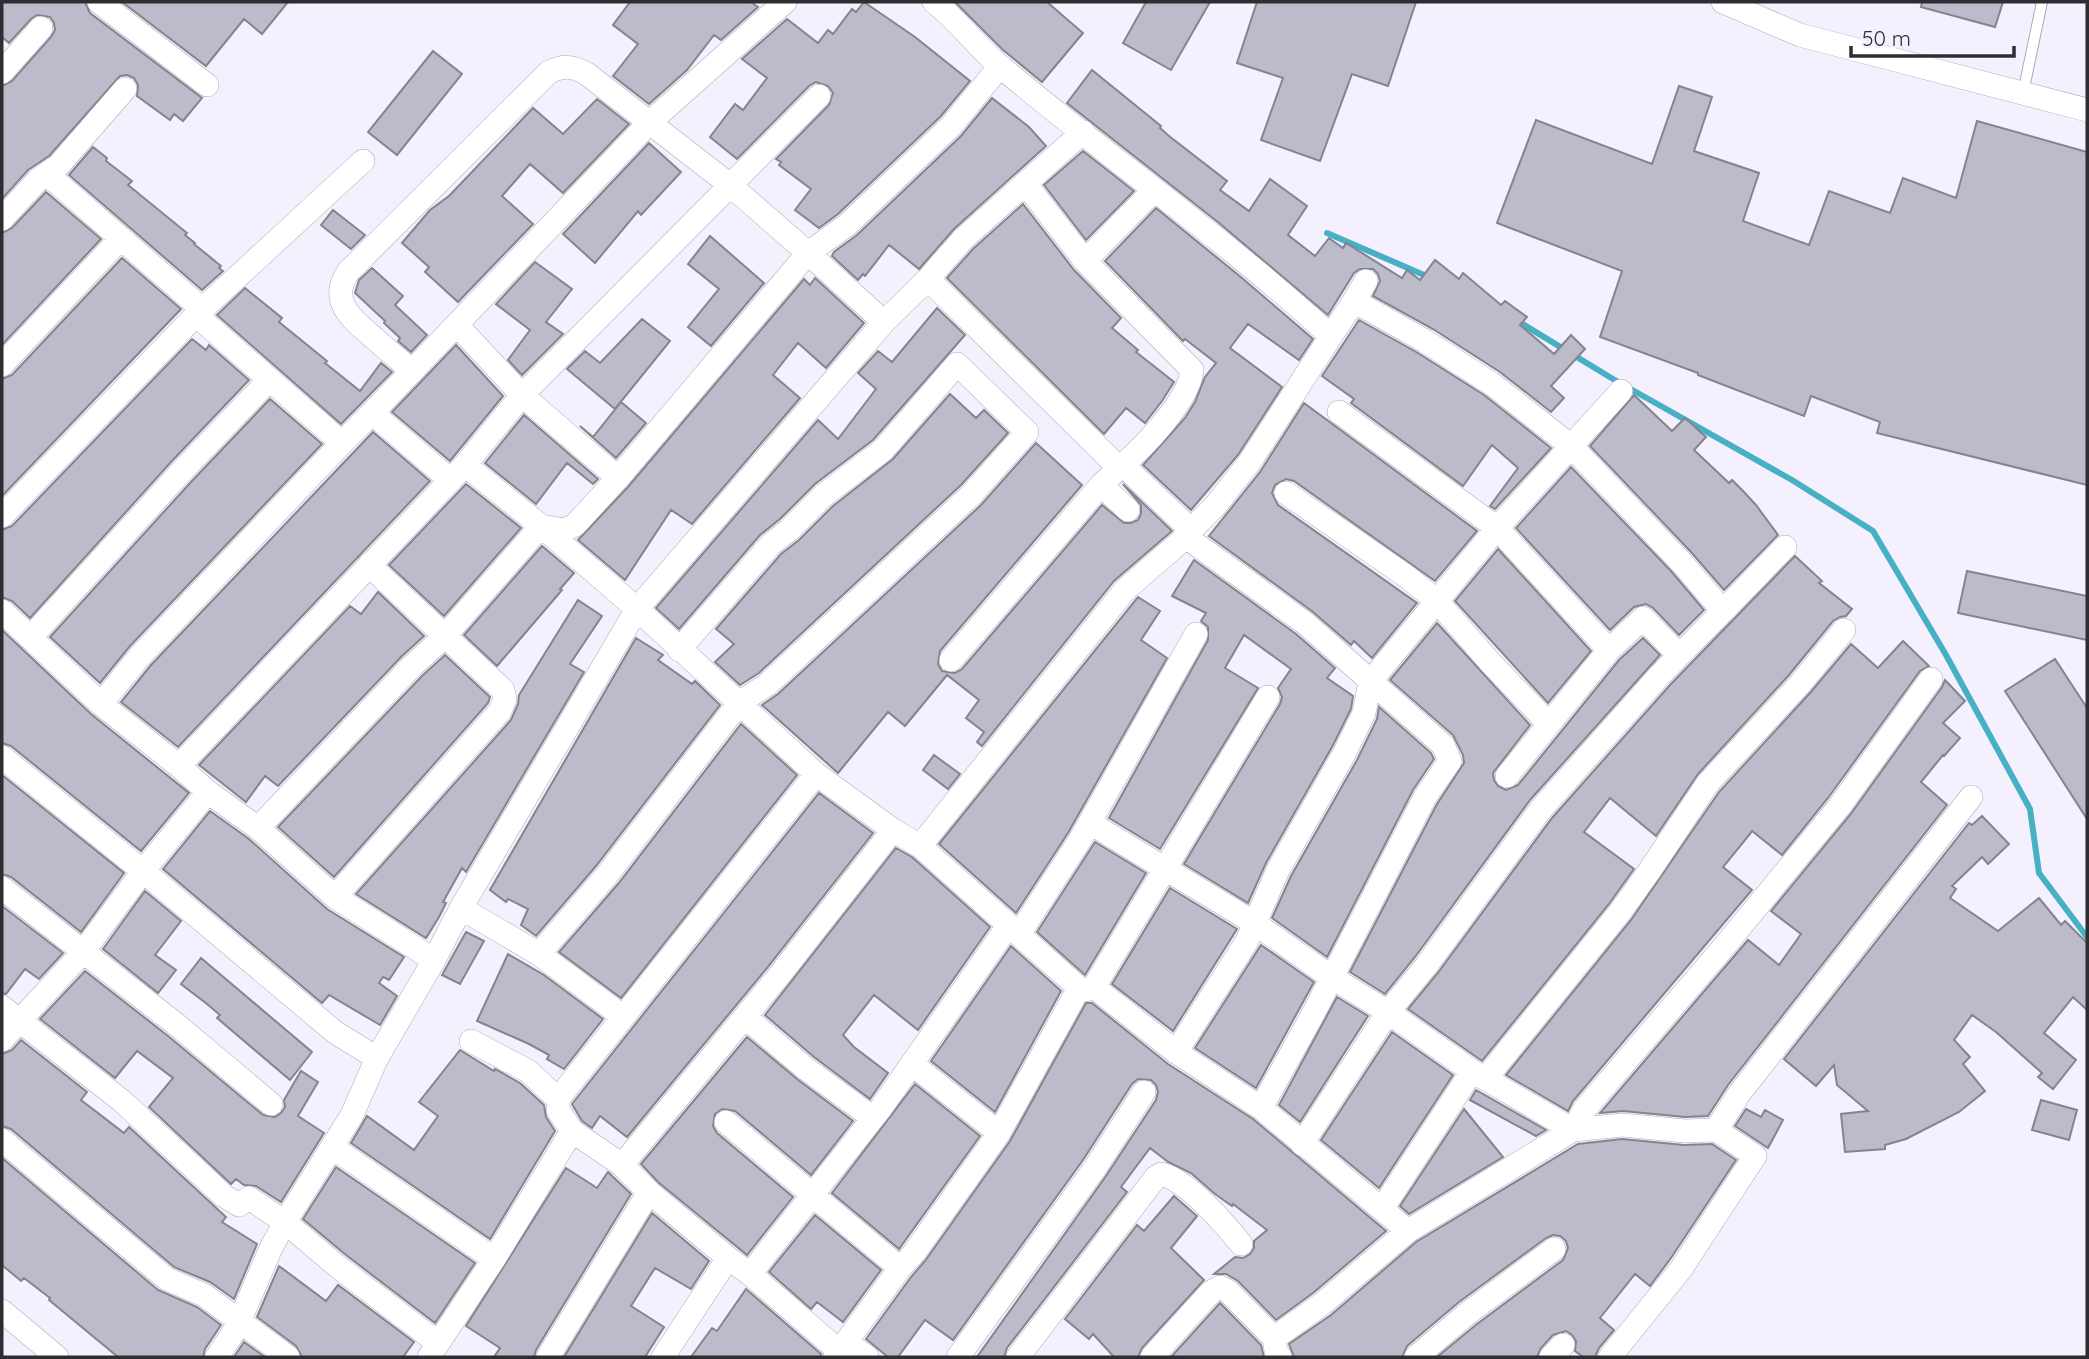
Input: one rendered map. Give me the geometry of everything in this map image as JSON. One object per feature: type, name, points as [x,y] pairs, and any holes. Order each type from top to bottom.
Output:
[{"type":"street","points":[[99,2],[207,85]]},
{"type":"street","points":[[102,704],[140,656],[649,123],[785,2]]},
{"type":"street","points":[[934,2],[1000,66],[1272,282],[1331,336]]},
{"type":"street","points":[[1723,2],[1800,35],[2087,110]]},
{"type":"street","points":[[2,72],[41,28]]},
{"type":"street","points":[[412,371],[347,314],[340,295],[342,280],[550,72],[565,66],[578,69],[730,186],[884,322]]},
{"type":"street","points":[[541,526],[564,530],[575,525],[808,253],[847,225],[951,125],[1000,66]]},
{"type":"street","points":[[2,219],[38,180],[58,166],[125,89]]},
{"type":"street","points":[[180,766],[457,472],[522,396],[819,96]]},
{"type":"street","points":[[217,1357],[239,1319],[285,1222],[352,1115],[377,1058],[435,960],[461,908],[636,609],[884,322],[928,279],[963,239],[1083,132]]},
{"type":"street","points":[[2,516],[199,312],[363,161]]},
{"type":"street","points":[[47,174],[121,238],[269,380],[342,443]]},
{"type":"street","points":[[951,660],[1101,485],[1171,415],[1189,386],[1192,370],[1085,261],[1025,183]]},
{"type":"street","points":[[1085,261],[1154,190]]},
{"type":"street","points":[[2,365],[121,238]]},
{"type":"street","points":[[928,279],[1189,533],[1358,668],[1370,682],[1443,745],[1450,761],[1425,797],[1261,1108]]},
{"type":"street","points":[[920,846],[1125,590],[1189,533],[1215,506],[1249,463],[1366,281]]},
{"type":"street","points":[[1354,301],[1425,341],[1492,384],[1571,446],[1681,562],[1723,611]]},
{"type":"street","points":[[457,325],[522,396],[618,478]]},
{"type":"street","points":[[539,954],[607,875],[739,703],[768,684],[971,495],[1027,432],[957,364],[883,450],[824,495],[771,544],[679,650]]},
{"type":"street","points":[[30,638],[269,380]]},
{"type":"street","points":[[1176,1052],[1247,941],[1278,870],[1344,754],[1364,713],[1370,682],[1497,528],[1621,391]]},
{"type":"street","points":[[1339,411],[1497,528],[1609,650]]},
{"type":"street","points":[[372,414],[541,526],[816,774],[893,830],[920,846],[1013,930],[1086,988],[1261,1108],[1408,1231]]},
{"type":"street","points":[[1101,485],[1128,510]]},
{"type":"street","points":[[1286,493],[1406,576],[1437,601],[1489,662],[1549,724]]},
{"type":"street","points":[[258,828],[444,637],[541,526]]},
{"type":"street","points":[[1301,1144],[1388,1012],[1426,966],[1541,809],[1679,655],[1784,547]]},
{"type":"street","points":[[335,897],[500,711],[505,699],[503,690],[369,565]]},
{"type":"street","points":[[2,611],[102,704],[180,766],[208,793],[258,828],[335,897],[435,960]]},
{"type":"street","points":[[1507,776],[1609,650],[1643,618],[1679,655]]},
{"type":"street","points":[[1382,1209],[1479,1075],[1627,902],[1708,783],[1800,684],[1844,630]]},
{"type":"street","points":[[750,1274],[873,1118],[1090,823],[1196,634]]},
{"type":"street","points":[[1573,1130],[1584,1110],[1839,807],[1931,679]]},
{"type":"street","points":[[840,1350],[914,1253],[999,1133],[1086,988],[1166,869],[1268,696]]},
{"type":"street","points":[[2,757],[336,1033],[377,1058]]},
{"type":"street","points":[[816,774],[558,1098],[558,1110],[572,1131],[622,1165],[649,1192],[840,1350],[867,1357]]},
{"type":"street","points":[[2,1040],[83,952],[143,871],[208,793]]},
{"type":"street","points":[[1716,1130],[1739,1094],[1971,797]]},
{"type":"street","points":[[1090,823],[1254,922],[1331,977],[1388,1012],[1479,1075],[1573,1130]]},
{"type":"street","points":[[622,1165],[745,1017],[893,830]]},
{"type":"street","points":[[2,888],[177,1025],[271,1104]]},
{"type":"street","points":[[461,908],[539,954],[622,1016]]},
{"type":"street","points":[[2,1007],[122,1101],[225,1196],[239,1205],[250,1198],[285,1222],[433,1350],[494,1259],[572,1131]]},
{"type":"street","points":[[745,1017],[805,1068],[873,1118]]},
{"type":"street","points":[[471,1041],[528,1072],[558,1098]]},
{"type":"street","points":[[912,1064],[999,1133]]},
{"type":"street","points":[[958,1357],[1095,1168],[1144,1092]]},
{"type":"street","points":[[726,1122],[900,1268]]},
{"type":"street","points":[[1152,1357],[1211,1293],[1220,1287],[1228,1291],[1277,1348],[1322,1304],[1408,1231],[1573,1130],[1622,1125],[1685,1131],[1716,1130],[1755,1156],[1681,1269],[1610,1357]]},
{"type":"street","points":[[2,1140],[167,1279],[204,1295],[288,1357]]},
{"type":"street","points":[[332,1147],[494,1259]]},
{"type":"street","points":[[1018,1357],[1161,1174],[1194,1194],[1241,1244]]},
{"type":"street","points":[[548,1357],[649,1192]]},
{"type":"street","points":[[1416,1357],[1468,1313],[1555,1249]]},
{"type":"street","points":[[665,1357],[728,1258]]},
{"type":"street","points":[[2,1311],[57,1357]]},
{"type":"lane","points":[[2023,93],[2042,2]]},
{"type":"building","points":[[2,2],[85,2],[90,13],[202,98],[183,121],[174,114],[170,120],[137,96],[138,85],[134,78],[120,76],[49,156],[28,170],[2,199],[2,86],[12,81],[55,30],[50,17],[37,15],[9,43],[2,37]]},
{"type":"building","points":[[122,2],[288,2],[262,34],[244,19],[206,66]]},
{"type":"building","points":[[630,2],[751,2],[758,7],[721,40],[714,35],[687,70],[649,104],[613,76],[638,44],[613,25]]},
{"type":"building","points":[[864,2],[915,37],[970,81],[941,116],[838,214],[819,228],[795,210],[811,189],[779,165],[781,162],[776,159],[829,105],[833,93],[828,86],[816,82],[809,86],[737,159],[710,137],[735,104],[743,110],[767,78],[742,59],[787,19],[818,43],[828,30],[833,34],[852,9],[856,12]]},
{"type":"building","points":[[955,2],[1047,2],[1083,33],[1042,82],[1003,50]]},
{"type":"building","points":[[1146,2],[1210,2],[1171,70],[1123,43]]},
{"type":"building","points":[[1257,2],[1416,2],[1388,86],[1352,74],[1320,161],[1261,140],[1283,78],[1237,63]]},
{"type":"building","points":[[1922,2],[2003,2],[1995,27],[1921,7]]},
{"type":"building","points":[[433,51],[462,74],[397,155],[368,132]]},
{"type":"building","points":[[1092,70],[1227,181],[1220,190],[1249,211],[1270,179],[1307,206],[1288,235],[1315,256],[1329,238],[1343,248],[1346,243],[1402,278],[1407,270],[1420,280],[1435,260],[1459,279],[1463,273],[1501,305],[1505,301],[1527,317],[1520,325],[1554,354],[1571,335],[1585,349],[1551,386],[1564,398],[1551,412],[1500,372],[1433,329],[1373,296],[1380,281],[1373,269],[1360,269],[1354,273],[1328,315],[1219,223],[1067,103]]},
{"type":"building","points":[[1679,86],[1712,97],[1694,151],[1759,173],[1743,221],[1809,245],[1829,191],[1890,213],[1903,178],[1956,198],[1977,121],[2087,152],[2087,485],[1877,433],[1880,422],[1811,396],[1804,416],[1600,337],[1622,271],[1497,223],[1536,120],[1652,164]]},
{"type":"building","points":[[992,98],[1029,127],[1046,146],[954,229],[919,269],[889,245],[865,276],[863,274],[858,280],[832,256],[834,252],[857,235],[961,136]]},
{"type":"building","points":[[597,99],[629,124],[563,193],[530,164],[502,196],[533,224],[458,302],[425,272],[429,267],[402,243],[430,210],[449,196],[533,108],[563,134]]},
{"type":"building","points":[[649,143],[681,172],[641,215],[638,211],[595,263],[563,234]]},
{"type":"building","points":[[93,147],[132,181],[128,185],[187,233],[185,235],[194,244],[221,266],[219,268],[223,271],[202,290],[69,175]]},
{"type":"building","points":[[1083,151],[1134,191],[1086,240],[1044,185]]},
{"type":"building","points":[[46,192],[101,239],[2,345],[2,233],[12,228]]},
{"type":"building","points":[[1023,204],[1074,270],[1121,318],[1112,328],[1138,350],[1136,352],[1174,382],[1145,423],[1126,408],[1104,434],[947,278],[973,249]]},
{"type":"building","points":[[1156,208],[1313,339],[1299,360],[1248,324],[1230,348],[1282,387],[1238,455],[1191,510],[1143,465],[1185,418],[1205,377],[1216,363],[1185,339],[1183,341],[1105,261]]},
{"type":"building","points":[[333,210],[365,235],[351,249],[321,225]]},
{"type":"building","points":[[710,236],[764,283],[711,346],[688,327],[719,289],[688,264]]},
{"type":"building","points":[[122,258],[181,309],[2,496],[2,379],[12,375]]},
{"type":"building","points":[[535,262],[572,289],[546,322],[563,334],[522,375],[508,360],[530,330],[496,304]]},
{"type":"building","points":[[372,268],[403,296],[395,305],[427,335],[411,352],[398,341],[400,338],[385,321],[355,293],[359,280]]},
{"type":"building","points":[[815,278],[864,323],[826,368],[798,343],[773,375],[800,398],[692,524],[671,510],[625,580],[578,540],[628,487],[804,279],[810,285]]},
{"type":"building","points":[[245,288],[282,318],[279,322],[360,391],[381,363],[392,372],[341,424],[217,315]]},
{"type":"building","points":[[937,308],[965,335],[873,440],[815,484],[760,535],[679,629],[656,608],[818,420],[838,439],[876,389],[858,373],[878,351],[892,362]]},
{"type":"building","points":[[642,319],[670,341],[615,409],[567,369],[585,351],[600,363]]},
{"type":"building","points":[[1359,320],[1484,395],[1551,448],[1495,509],[1490,506],[1518,468],[1492,445],[1463,486],[1351,403],[1354,399],[1322,376]]},
{"type":"building","points":[[192,339],[206,350],[209,345],[249,380],[30,618],[12,601],[2,597],[2,530],[12,526]]},
{"type":"building","points":[[456,345],[503,396],[450,461],[392,412]]},
{"type":"building","points":[[950,394],[976,418],[984,410],[1008,433],[961,485],[759,673],[740,685],[715,662],[734,644],[716,629],[781,554],[833,506],[893,459]]},
{"type":"building","points":[[1634,395],[1672,431],[1685,418],[1706,437],[1694,450],[1729,483],[1732,480],[1743,491],[1778,535],[1724,590],[1590,446]]},
{"type":"building","points":[[270,399],[322,444],[130,646],[100,683],[50,637]]},
{"type":"building","points":[[621,402],[646,423],[616,458],[580,426],[593,437]]},
{"type":"building","points":[[1304,403],[1477,531],[1435,581],[1294,481],[1286,479],[1275,485],[1272,493],[1278,505],[1417,603],[1372,658],[1354,641],[1351,645],[1313,612],[1209,536],[1260,472]]},
{"type":"building","points":[[524,415],[598,479],[593,484],[567,463],[536,504],[485,463]]},
{"type":"building","points":[[373,432],[430,481],[178,747],[121,702],[151,665]]},
{"type":"building","points":[[1036,443],[1082,485],[940,651],[938,664],[942,671],[955,673],[962,669],[1102,505],[1124,523],[1138,520],[1141,505],[1123,484],[1172,531],[1114,581],[982,746],[977,742],[984,732],[966,718],[979,700],[947,675],[905,726],[888,712],[838,773],[762,705],[778,694],[981,505]]},
{"type":"building","points":[[1571,467],[1671,571],[1704,610],[1679,635],[1646,604],[1634,607],[1610,630],[1516,528]]},
{"type":"building","points":[[466,484],[521,528],[444,616],[389,565]]},
{"type":"building","points":[[542,546],[574,573],[497,666],[464,635]]},
{"type":"building","points":[[1498,549],[1591,651],[1548,703],[1455,601]]},
{"type":"building","points":[[1795,556],[1822,581],[1819,583],[1852,609],[1846,616],[1833,621],[1789,675],[1698,774],[1656,836],[1610,798],[1584,832],[1634,869],[1609,904],[1482,1061],[1408,1009],[1552,818],[1670,685]]},
{"type":"building","points":[[1194,560],[1296,634],[1335,668],[1327,678],[1353,696],[1351,709],[1332,747],[1266,863],[1248,903],[1184,864],[1280,704],[1282,697],[1278,688],[1291,669],[1244,635],[1225,668],[1258,688],[1160,849],[1109,818],[1208,640],[1208,627],[1201,621],[1206,613],[1172,596]]},
{"type":"building","points":[[1967,571],[2087,596],[2087,640],[1958,613]]},
{"type":"building","points":[[378,592],[424,636],[278,786],[265,776],[246,802],[199,765],[350,606],[361,614]]},
{"type":"building","points":[[1138,597],[1160,611],[1141,640],[1167,658],[1068,833],[1016,913],[939,844]]},
{"type":"building","points":[[578,600],[602,616],[570,664],[584,672],[466,872],[462,868],[426,938],[356,894],[511,720],[519,695]]},
{"type":"building","points":[[1437,623],[1530,725],[1493,773],[1498,786],[1506,790],[1518,785],[1619,660],[1643,638],[1660,655],[1530,800],[1385,994],[1350,972],[1437,804],[1464,763],[1453,735],[1390,680]]},
{"type":"building","points":[[2,630],[91,714],[189,793],[141,851],[11,746],[2,743]]},
{"type":"building","points":[[636,638],[663,655],[658,660],[692,684],[695,681],[720,705],[596,866],[536,936],[521,925],[528,909],[508,899],[506,902],[490,890]]},
{"type":"building","points":[[1903,641],[1929,666],[1920,671],[1828,798],[1782,855],[1752,831],[1723,867],[1752,890],[1573,1101],[1568,1111],[1506,1075],[1631,920],[1719,792],[1851,644],[1878,668]]},
{"type":"building","points":[[445,655],[490,697],[488,703],[334,877],[278,827]]},
{"type":"building","points":[[2055,659],[2087,708],[2087,819],[2005,691]]},
{"type":"building","points":[[1945,680],[1965,701],[1943,723],[1960,738],[1921,782],[1947,805],[1728,1085],[1708,1116],[1685,1117],[1623,1111],[1600,1113],[1748,940],[1779,965],[1801,934],[1771,911],[1850,815]]},
{"type":"building","points":[[1379,707],[1431,753],[1434,759],[1413,790],[1327,957],[1272,918],[1291,876],[1357,760],[1377,719]]},
{"type":"building","points":[[741,724],[797,775],[621,998],[559,952],[618,884]]},
{"type":"building","points":[[934,755],[960,774],[948,789],[923,770]]},
{"type":"building","points":[[2,775],[124,873],[81,932],[11,877],[2,874]]},
{"type":"building","points":[[819,793],[873,833],[767,968],[627,1137],[600,1116],[592,1128],[582,1121],[572,1104]]},
{"type":"building","points":[[210,811],[249,839],[327,909],[404,957],[389,980],[383,977],[379,983],[397,996],[380,1025],[329,995],[322,1003],[163,869]]},
{"type":"building","points":[[1982,816],[2009,844],[1988,864],[1982,857],[1952,886],[1956,889],[1950,898],[1998,931],[2039,898],[2061,925],[2065,921],[2087,943],[2087,1010],[2073,997],[2044,1033],[2076,1060],[2053,1089],[2038,1077],[2042,1073],[1996,1032],[1972,1015],[1954,1040],[1970,1057],[1963,1064],[1985,1091],[1959,1112],[1906,1139],[1885,1145],[1885,1149],[1845,1152],[1841,1114],[1868,1111],[1837,1085],[1834,1065],[1816,1086],[1784,1059],[1969,823],[1972,825]]},
{"type":"building","points":[[1095,842],[1146,873],[1085,975],[1037,932]]},
{"type":"building","points":[[896,848],[912,857],[990,927],[918,1030],[874,995],[843,1035],[888,1073],[870,1099],[814,1057],[765,1015]]},
{"type":"building","points":[[1170,888],[1237,929],[1173,1031],[1112,984]]},
{"type":"building","points":[[145,891],[181,921],[155,955],[176,970],[158,993],[103,949]]},
{"type":"building","points":[[2,906],[63,953],[39,979],[25,969],[6,994],[2,993]]},
{"type":"building","points":[[466,932],[484,941],[460,984],[442,975]]},
{"type":"building","points":[[1261,945],[1314,982],[1256,1088],[1195,1048]]},
{"type":"building","points":[[1011,946],[1061,991],[995,1112],[931,1061]]},
{"type":"building","points":[[508,954],[544,975],[603,1019],[564,1069],[547,1059],[549,1055],[477,1021]]},
{"type":"building","points":[[201,958],[312,1052],[290,1080],[217,1018],[220,1015],[181,984]]},
{"type":"building","points":[[85,971],[263,1115],[275,1117],[281,1113],[285,1107],[284,1100],[301,1071],[318,1082],[298,1116],[324,1133],[281,1202],[256,1186],[244,1185],[236,1179],[231,1184],[149,1107],[173,1078],[137,1051],[115,1078],[40,1019]]},
{"type":"building","points":[[1337,997],[1368,1016],[1300,1122],[1279,1105]]},
{"type":"building","points":[[1086,1003],[1092,1003],[1168,1064],[1253,1119],[1386,1231],[1313,1293],[1276,1320],[1238,1281],[1226,1274],[1214,1274],[1235,1257],[1243,1258],[1250,1254],[1254,1241],[1267,1230],[1215,1194],[1191,1173],[1168,1162],[1150,1148],[1121,1187],[1127,1192],[1007,1348],[1004,1357],[977,1357],[1106,1176],[1156,1100],[1156,1085],[1151,1080],[1138,1079],[953,1340],[925,1320],[898,1357],[888,1357],[866,1339],[1010,1141]]},
{"type":"building","points":[[1392,1032],[1453,1075],[1379,1188],[1321,1140]]},
{"type":"building","points":[[747,1037],[853,1121],[811,1175],[735,1111],[722,1109],[715,1114],[713,1126],[717,1133],[793,1197],[747,1255],[658,1182],[641,1164]]},
{"type":"building","points":[[21,1040],[87,1092],[81,1100],[124,1133],[129,1127],[226,1217],[222,1222],[257,1244],[234,1299],[210,1282],[174,1267],[11,1129],[2,1126],[2,1054],[12,1050]]},
{"type":"building","points":[[460,1050],[520,1083],[544,1105],[546,1117],[555,1131],[490,1239],[351,1143],[367,1116],[414,1150],[438,1116],[419,1102]]},
{"type":"building","points":[[915,1084],[980,1136],[899,1249],[832,1193]]},
{"type":"building","points":[[1476,1090],[1546,1130],[1536,1136],[1470,1100]]},
{"type":"building","points":[[2041,1100],[2077,1110],[2069,1140],[2032,1130]]},
{"type":"building","points":[[1464,1109],[1503,1157],[1409,1214],[1400,1206]]},
{"type":"building","points":[[1746,1109],[1761,1117],[1765,1110],[1783,1120],[1768,1148],[1735,1126]]},
{"type":"building","points":[[1622,1139],[1684,1145],[1712,1144],[1736,1160],[1650,1286],[1635,1274],[1600,1318],[1614,1330],[1595,1357],[1583,1357],[1575,1351],[1576,1341],[1566,1331],[1553,1335],[1537,1357],[1437,1357],[1563,1260],[1568,1248],[1566,1241],[1553,1235],[1459,1302],[1407,1346],[1402,1357],[1294,1357],[1289,1344],[1331,1315],[1416,1242],[1578,1144]]},
{"type":"building","points":[[2,1158],[158,1290],[197,1307],[221,1325],[205,1349],[203,1357],[118,1357],[49,1300],[50,1298],[24,1278],[21,1281],[2,1265]]},
{"type":"building","points":[[336,1167],[475,1263],[435,1323],[303,1219]]},
{"type":"building","points":[[566,1168],[597,1188],[608,1172],[631,1194],[534,1357],[494,1357],[500,1348],[466,1326]]},
{"type":"building","points":[[1174,1196],[1197,1216],[1171,1248],[1204,1280],[1142,1348],[1138,1357],[1114,1357],[1093,1334],[1089,1339],[1065,1319],[1137,1225],[1144,1231]]},
{"type":"building","points":[[652,1213],[709,1261],[691,1289],[655,1268],[631,1306],[664,1327],[645,1357],[564,1357]]},
{"type":"building","points":[[815,1215],[881,1270],[843,1322],[817,1302],[811,1309],[769,1272]]},
{"type":"building","points":[[279,1266],[326,1301],[338,1285],[414,1342],[403,1357],[302,1357],[296,1346],[257,1317]]},
{"type":"building","points":[[746,1289],[821,1354],[821,1357],[691,1357],[712,1328],[717,1331]]},
{"type":"building","points":[[1220,1303],[1261,1345],[1264,1357],[1171,1357]]},
{"type":"building","points":[[244,1342],[265,1357],[234,1357]]},
{"type":"waterway","points":[[1327,233],[1431,278]]},
{"type":"waterway","points":[[1516,320],[1613,379],[1792,480],[1873,531],[1946,655],[2030,809],[2039,873],[2087,937]]}]
